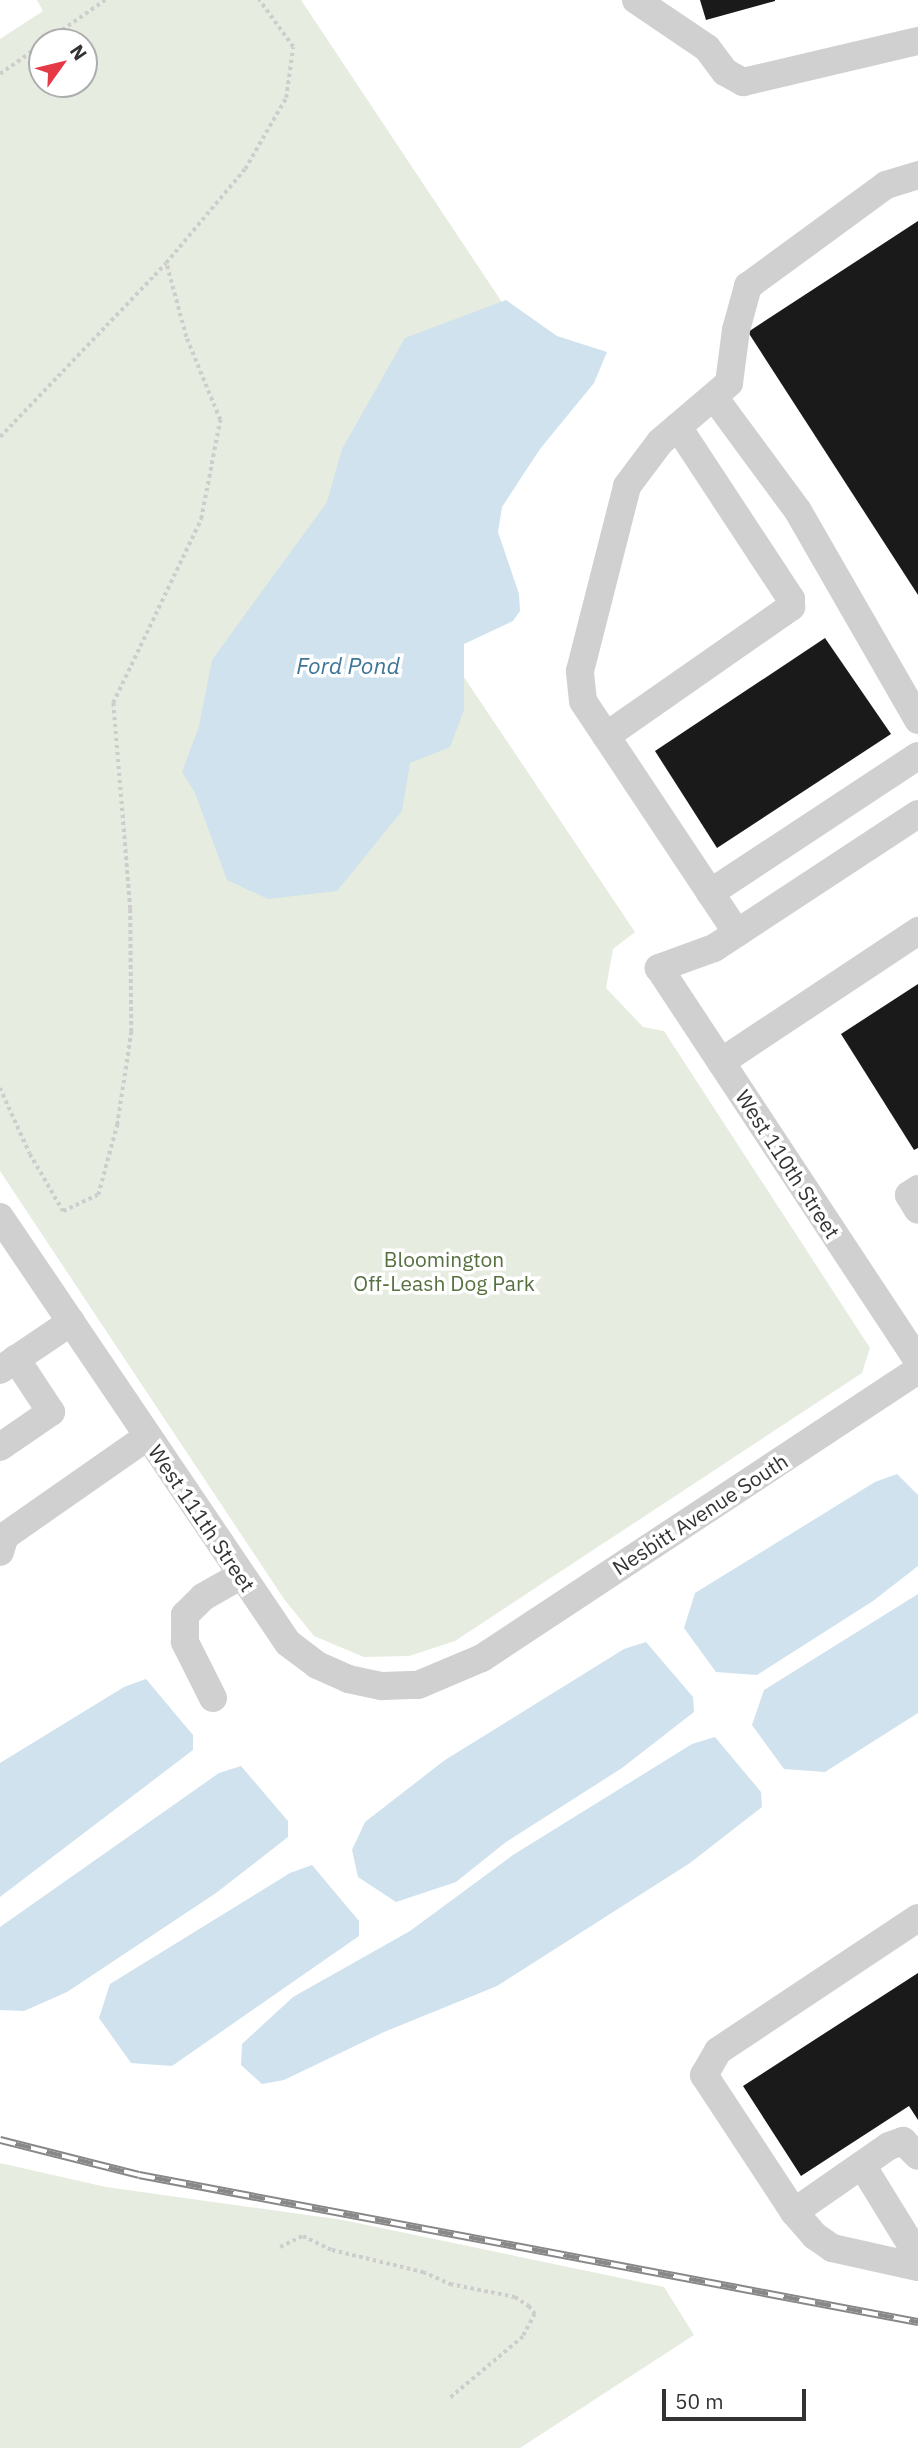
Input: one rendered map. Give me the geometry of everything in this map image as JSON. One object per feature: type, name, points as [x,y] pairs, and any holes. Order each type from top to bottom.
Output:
[{"type":"street","points":[[636,0],[707,48],[725,72],[743,82],[918,41]]},
{"type":"street","points":[[918,175],[886,185],[748,286],[736,330],[729,383],[660,442],[627,486],[580,671],[583,701],[737,933],[918,814]]},
{"type":"street","points":[[714,397],[798,511],[918,720]]},
{"type":"street","points":[[606,736],[791,607],[791,599],[678,427]]},
{"type":"street","points":[[710,893],[918,756]]},
{"type":"street","points":[[721,1062],[918,931]]},
{"type":"street","name":"West 110th Street","points":[[737,933],[714,948],[659,968],[918,1361]]},
{"type":"street","points":[[918,1189],[909,1195],[918,1210]]},
{"type":"street","name":"West 111th Street","points":[[0,1217],[240,1576],[288,1643],[317,1665],[348,1679],[382,1686],[418,1685],[482,1658]]},
{"type":"street","points":[[0,1447],[51,1412],[4,1367],[71,1322]]},
{"type":"street","name":"Nesbitt Avenue South","points":[[482,1658],[918,1370]]},
{"type":"street","points":[[2,1541],[148,1437]]},
{"type":"street","points":[[213,1698],[185,1642],[185,1615],[203,1597],[240,1576]]},
{"type":"street","points":[[918,1918],[718,2051],[704,2075],[794,2212],[832,2248],[918,2267]]},
{"type":"street","points":[[794,2212],[862,2165],[903,2141],[918,2156]]},
{"type":"street","points":[[862,2165],[918,2256]]},
{"type":"path","points":[[65,28],[105,0]]},
{"type":"path","points":[[0,438],[166,263],[245,169],[286,98],[293,47],[258,0]]},
{"type":"path","points":[[0,74],[28,54]]},
{"type":"path","points":[[0,1088],[30,1154],[63,1211],[98,1195],[117,1125],[131,1032],[130,909],[113,704],[201,519],[220,420],[186,337],[166,263]]},
{"type":"path","points":[[280,2247],[303,2235],[332,2250],[423,2272],[450,2284],[515,2297],[529,2306],[535,2314],[523,2337],[459,2386],[448,2400]]},
{"type":"green space","name":"Bloomington Off-Leash Dog Park","points":[[37,0],[301,0],[543,364],[345,500],[635,932],[613,949],[606,988],[643,1027],[664,1031],[870,1348],[862,1373],[455,1641],[409,1656],[364,1657],[314,1636],[284,1599],[0,1171],[0,39],[43,11]]},
{"type":"green space","points":[[0,2163],[106,2187],[343,2220],[664,2287],[694,2335],[520,2448],[0,2448]]},
{"type":"water","name":"Ford Pond","points":[[506,300],[557,336],[607,352],[594,383],[540,449],[502,507],[498,532],[519,594],[520,611],[513,621],[464,644],[464,710],[450,747],[410,763],[402,811],[337,891],[268,899],[227,880],[195,793],[182,772],[199,726],[212,660],[327,502],[342,449],[405,338]]},
{"type":"water","points":[[897,1474],[918,1495],[918,1566],[873,1601],[757,1675],[716,1672],[684,1628],[695,1593],[875,1482]]},
{"type":"water","points":[[918,1594],[918,1713],[825,1772],[784,1769],[752,1725],[764,1690]]},
{"type":"water","points":[[646,1642],[693,1697],[694,1712],[622,1768],[506,1842],[456,1882],[396,1902],[358,1877],[352,1850],[365,1822],[445,1760],[624,1649]]},
{"type":"water","points":[[146,1679],[193,1735],[193,1750],[0,1897],[0,1763],[124,1687]]},
{"type":"water","points":[[715,1737],[761,1792],[762,1807],[690,1863],[497,1986],[384,2032],[284,2080],[262,2084],[241,2065],[242,2044],[293,1997],[410,1931],[513,1855],[692,1744]]},
{"type":"water","points":[[241,1766],[288,1821],[288,1837],[216,1893],[67,1992],[24,2011],[0,2010],[0,1927],[219,1773]]},
{"type":"water","points":[[312,1865],[359,1921],[359,1936],[172,2066],[131,2063],[99,2018],[110,1984],[290,1873]]},
{"type":"building","points":[[700,0],[775,0],[775,1],[706,20]]},
{"type":"building","points":[[918,221],[918,595],[748,332]]},
{"type":"building","points":[[825,638],[891,734],[717,848],[655,751]]},
{"type":"building","points":[[918,984],[918,1148],[914,1150],[841,1034]]},
{"type":"building","points":[[918,1973],[918,2120],[909,2106],[801,2176],[743,2086]]},
{"type":"railway","points":[[0,2140],[139,2175],[918,2322]]}]
